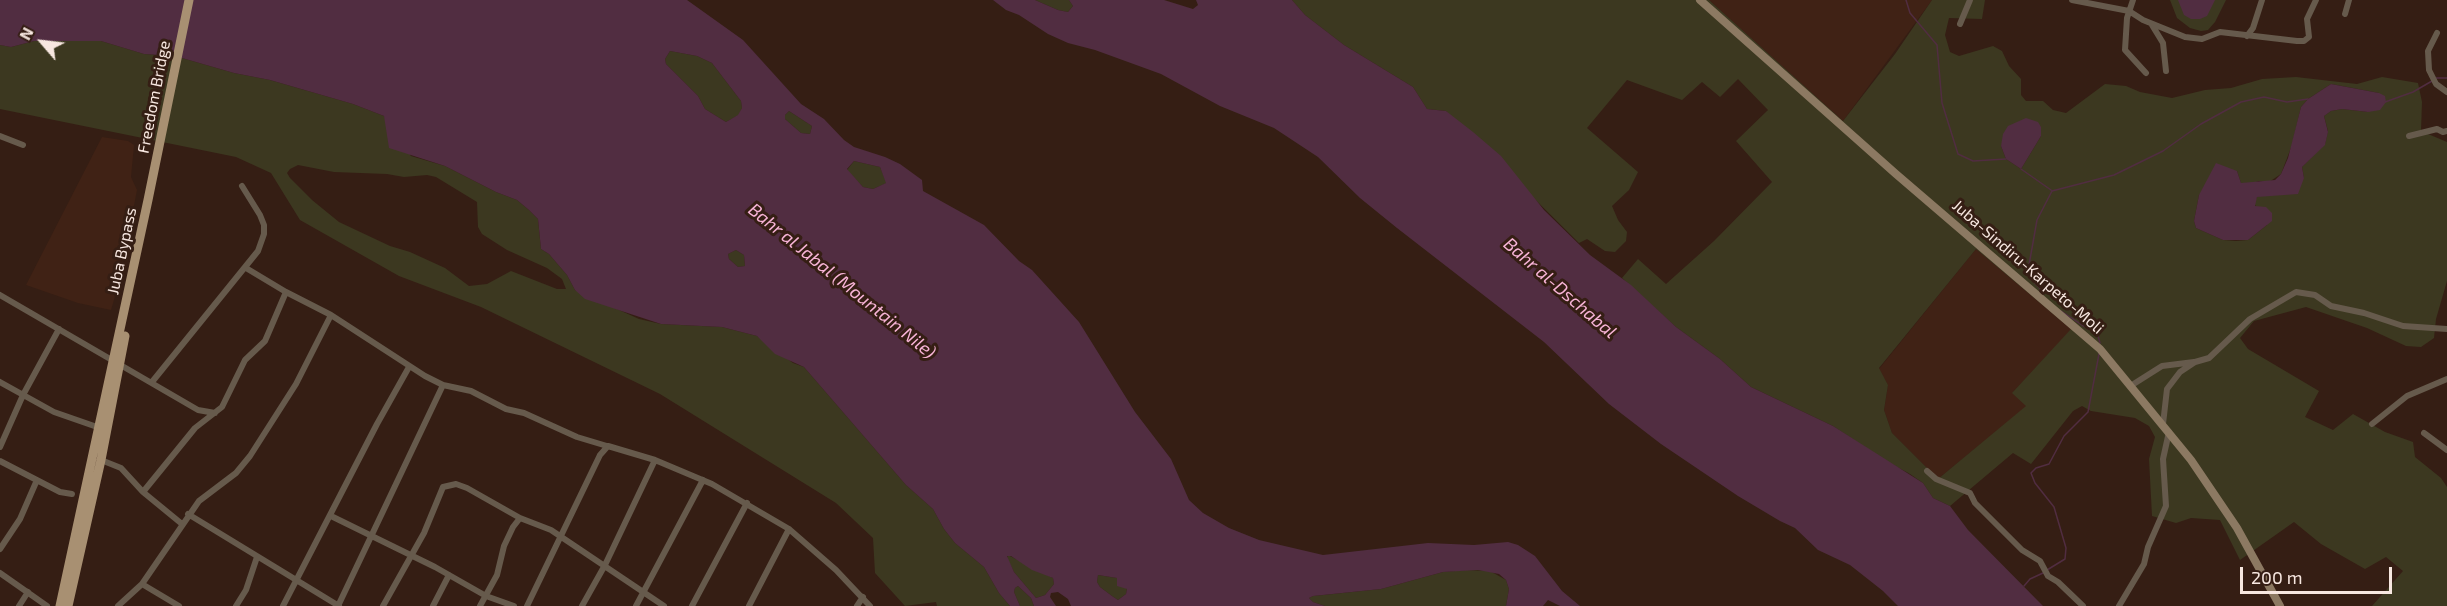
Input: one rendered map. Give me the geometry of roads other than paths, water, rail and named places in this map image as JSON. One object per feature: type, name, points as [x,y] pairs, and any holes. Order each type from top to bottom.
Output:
[{"type":"main road","name":"Freedom Bridge","points":[[148,200],[189,0]]},
{"type":"main road","name":"Juba-Sindiru-Karpeto-Moli","points":[[1700,0],[1896,174],[2087,336],[2132,385],[2191,460],[2237,528],[2279,605]]},
{"type":"main road","name":"Juba Bypass","points":[[60,606],[103,429],[148,200]]},
{"type":"main road","name":"Juba Bypass","points":[[69,606],[101,460],[103,429]]},
{"type":"street","points":[[1960,24],[1970,0]]},
{"type":"street","points":[[2072,0],[2129,11],[2177,35],[2192,38],[2202,39],[2220,32],[2304,41],[2310,34],[2307,19],[2316,0]]},
{"type":"street","points":[[2133,0],[2125,28],[2125,50],[2146,73]]},
{"type":"street","points":[[2247,36],[2253,28],[2262,0]]},
{"type":"street","points":[[2345,14],[2349,0]]},
{"type":"street","points":[[2152,24],[2163,43],[2166,71]]},
{"type":"street","points":[[2437,33],[2428,51],[2428,61],[2433,80],[2447,92]]},
{"type":"street","points":[[2409,136],[2437,129],[2447,131]]},
{"type":"street","points":[[0,136],[23,145]]},
{"type":"street","points":[[152,382],[258,251],[264,234],[264,225],[242,186]]},
{"type":"street","points":[[246,268],[331,315],[409,367],[443,385],[471,391],[506,409],[524,413],[568,433],[655,460],[703,480],[747,503],[789,529],[870,606]]},
{"type":"street","points":[[143,492],[195,428],[222,407],[245,360],[265,341],[286,292]]},
{"type":"street","points":[[2132,385],[2162,366],[2195,362],[2214,355],[2223,342],[2256,314],[2296,292],[2314,295],[2331,306],[2364,313],[2403,326],[2447,329]]},
{"type":"street","points":[[0,295],[198,410],[215,413]]},
{"type":"street","points":[[117,606],[142,584],[169,547],[188,514],[207,494],[236,472],[250,456],[296,384],[331,315]]},
{"type":"street","points":[[0,447],[23,395],[59,329]]},
{"type":"street","points":[[2163,424],[2167,389],[2180,372],[2195,362]]},
{"type":"street","points":[[284,606],[312,546],[331,516],[377,424],[409,367]]},
{"type":"street","points":[[2372,424],[2407,396],[2447,380]]},
{"type":"street","points":[[0,382],[54,412],[103,429]]},
{"type":"street","points":[[188,514],[338,606],[443,385]]},
{"type":"street","points":[[2119,606],[2144,564],[2148,547],[2166,506],[2163,459],[2169,432]]},
{"type":"street","points":[[2424,433],[2447,450]]},
{"type":"street","points":[[527,606],[600,455],[607,446]]},
{"type":"street","points":[[101,460],[120,468],[143,492],[182,524]]},
{"type":"street","points":[[582,606],[605,565],[655,460]]},
{"type":"street","points":[[0,461],[60,492],[72,494]]},
{"type":"street","points":[[1927,471],[1936,479],[1970,493],[1975,503],[2022,550],[2040,561],[2048,576],[2082,604],[2090,606]]},
{"type":"street","points":[[0,549],[20,519],[37,480]]},
{"type":"street","points":[[636,606],[703,480]]},
{"type":"street","points":[[382,606],[424,533],[438,496],[447,485],[456,484],[520,518],[538,523],[664,606]]},
{"type":"street","points":[[692,606],[747,503]]},
{"type":"street","points":[[331,516],[373,535],[486,596],[514,606]]},
{"type":"street","points":[[480,606],[497,575],[504,546],[520,518]]},
{"type":"street","points":[[749,606],[789,529]]},
{"type":"street","points":[[236,606],[246,590],[257,556]]},
{"type":"street","points":[[0,573],[47,606]]},
{"type":"street","points":[[433,606],[449,575]]},
{"type":"street","points":[[142,584],[179,606]]},
{"type":"street","points":[[19,606],[28,592]]},
{"type":"street","points":[[857,606],[863,597]]},
{"type":"water","name":"Bahr al Jabal (Mountain Nile)","points":[[0,0],[687,0],[743,40],[801,104],[824,119],[844,140],[854,147],[900,164],[922,180],[923,191],[984,225],[1019,261],[1032,270],[1079,322],[1135,412],[1171,459],[1189,500],[1203,513],[1229,528],[1259,540],[1323,555],[1428,543],[1474,545],[1508,542],[1518,545],[1535,556],[1562,591],[1580,606],[1560,606],[1548,600],[1543,606],[1506,606],[1509,589],[1506,580],[1499,574],[1478,570],[1443,572],[1381,589],[1309,598],[1325,606],[1071,606],[1068,599],[1058,592],[1051,593],[1050,597],[1056,606],[1034,606],[1031,598],[1018,586],[1014,592],[1020,606],[1010,606],[999,593],[984,567],[955,543],[933,509],[906,485],[804,367],[775,354],[757,336],[722,327],[661,324],[585,299],[575,290],[567,275],[549,254],[541,249],[538,219],[529,210],[517,200],[445,166],[389,148],[384,116],[353,104],[270,80],[234,73],[175,56],[144,54],[101,41],[34,41],[11,47],[0,45]],"holes":[[[670,51],[697,56],[712,63],[741,101],[742,108],[738,115],[726,122],[705,109],[698,96],[666,64],[665,59]],[[789,111],[812,126],[810,134],[801,133],[785,119]],[[854,161],[880,167],[886,183],[873,189],[863,187],[847,169]],[[736,250],[744,255],[745,266],[738,267],[729,259],[728,254]],[[1007,556],[1011,556],[1032,570],[1053,578],[1054,584],[1045,595],[1036,598],[1014,572]],[[1098,575],[1117,578],[1117,586],[1127,589],[1126,594],[1118,600],[1100,587],[1097,582]]]},
{"type":"water","name":"Bahr al-Dschabal","points":[[993,0],[1035,0],[1068,12],[1073,6],[1069,0],[1164,0],[1193,9],[1198,5],[1196,0],[1292,0],[1305,15],[1344,45],[1413,87],[1427,109],[1446,111],[1473,132],[1501,156],[1544,210],[1590,255],[1631,285],[1676,327],[1720,359],[1751,387],[1833,426],[1923,483],[1933,498],[1950,506],[1968,530],[2043,606],[1898,606],[1850,565],[1818,550],[1795,528],[1738,496],[1661,444],[1609,404],[1544,342],[1360,198],[1318,157],[1274,128],[1220,106],[1161,74],[1095,50],[1068,43],[1048,34]]},
{"type":"water","points":[[2178,0],[2215,0],[2207,16],[2191,19],[2184,15]]},
{"type":"water","points":[[2331,84],[2379,93],[2385,96],[2386,102],[2380,110],[2368,112],[2342,109],[2331,111],[2324,116],[2328,132],[2325,145],[2302,167],[2304,178],[2298,194],[2257,197],[2255,206],[2266,207],[2272,213],[2272,221],[2248,240],[2223,240],[2196,228],[2194,221],[2199,195],[2216,163],[2237,171],[2241,183],[2275,180],[2281,174],[2288,158],[2301,107],[2308,99]]},
{"type":"water","points":[[2026,118],[2038,122],[2041,127],[2041,136],[2021,169],[2006,159],[2001,146],[2003,134],[2008,126]]},
{"type":"waterway","points":[[1906,0],[1910,13],[1937,45],[1942,103],[1958,154],[1973,161],[2006,159]]},
{"type":"waterway","points":[[2436,78],[2447,78]]},
{"type":"waterway","points":[[2385,102],[2413,92],[2432,81]]},
{"type":"waterway","points":[[2041,294],[2040,288],[2029,277],[2029,265],[2037,220],[2052,191],[2114,175],[2163,151],[2201,124],[2241,102],[2264,97],[2287,102],[2308,99]]},
{"type":"waterway","points":[[2021,169],[2051,190]]},
{"type":"waterway","points":[[2061,311],[2088,329]]},
{"type":"waterway","points":[[2098,336],[2100,343]]},
{"type":"waterway","points":[[2047,570],[2065,559],[2066,548],[2054,507],[2035,483],[2031,473],[2036,468],[2049,464],[2064,436],[2088,412],[2099,354]]},
{"type":"waterway","points":[[2024,586],[2030,579],[2043,573]]}]
